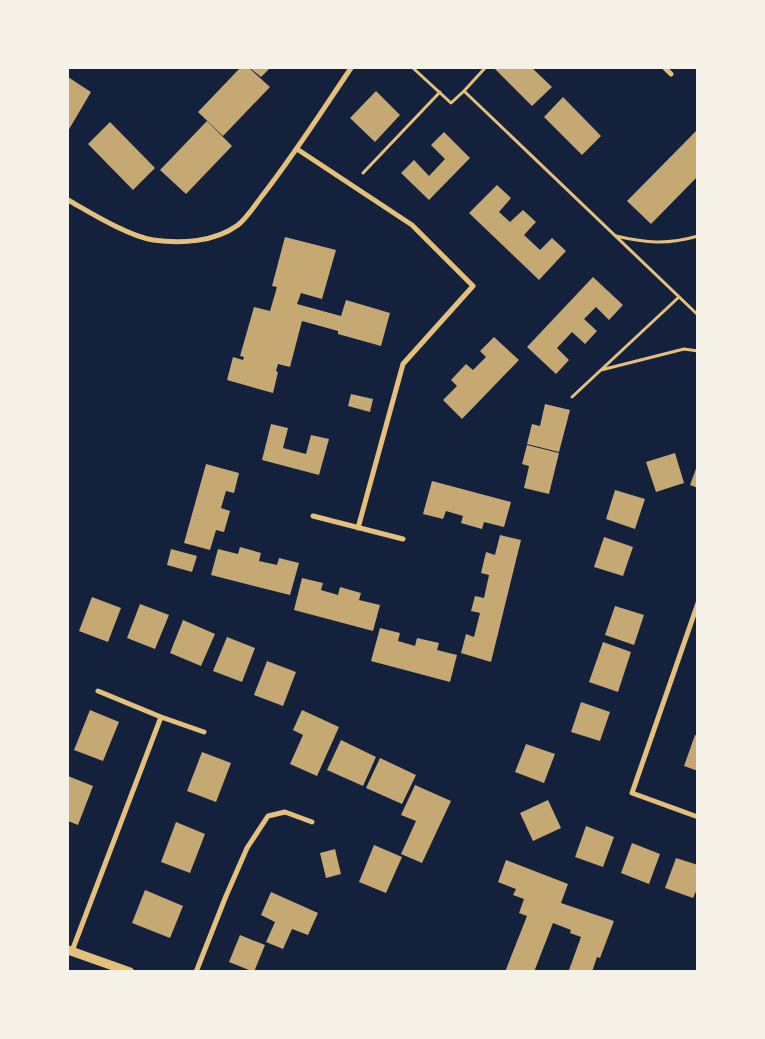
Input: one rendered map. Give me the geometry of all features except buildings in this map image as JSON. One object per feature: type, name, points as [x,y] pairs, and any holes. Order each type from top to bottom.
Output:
[{"type":"street","points":[[68,200],[117,226],[152,240],[178,242],[222,234],[239,224],[297,149],[351,68]]},
{"type":"street","points":[[665,68],[671,74]]},
{"type":"street","points":[[297,149],[412,225],[473,286],[403,364],[358,528]]},
{"type":"street","points":[[313,516],[403,540]]},
{"type":"street","points":[[698,602],[632,793],[698,817]]},
{"type":"street","points":[[98,691],[161,717],[204,732]]},
{"type":"street","points":[[130,972],[70,951],[161,717]]},
{"type":"street","points":[[196,972],[247,848],[268,816],[285,812],[312,822]]},
{"type":"path","points":[[413,68],[451,103],[486,68]]},
{"type":"path","points":[[464,91],[698,315]]},
{"type":"path","points":[[352,185],[440,92]]},
{"type":"path","points":[[615,236],[640,242],[662,243],[698,236]]},
{"type":"path","points":[[572,398],[679,298]]},
{"type":"path","points":[[601,370],[684,349],[698,351]]}]
